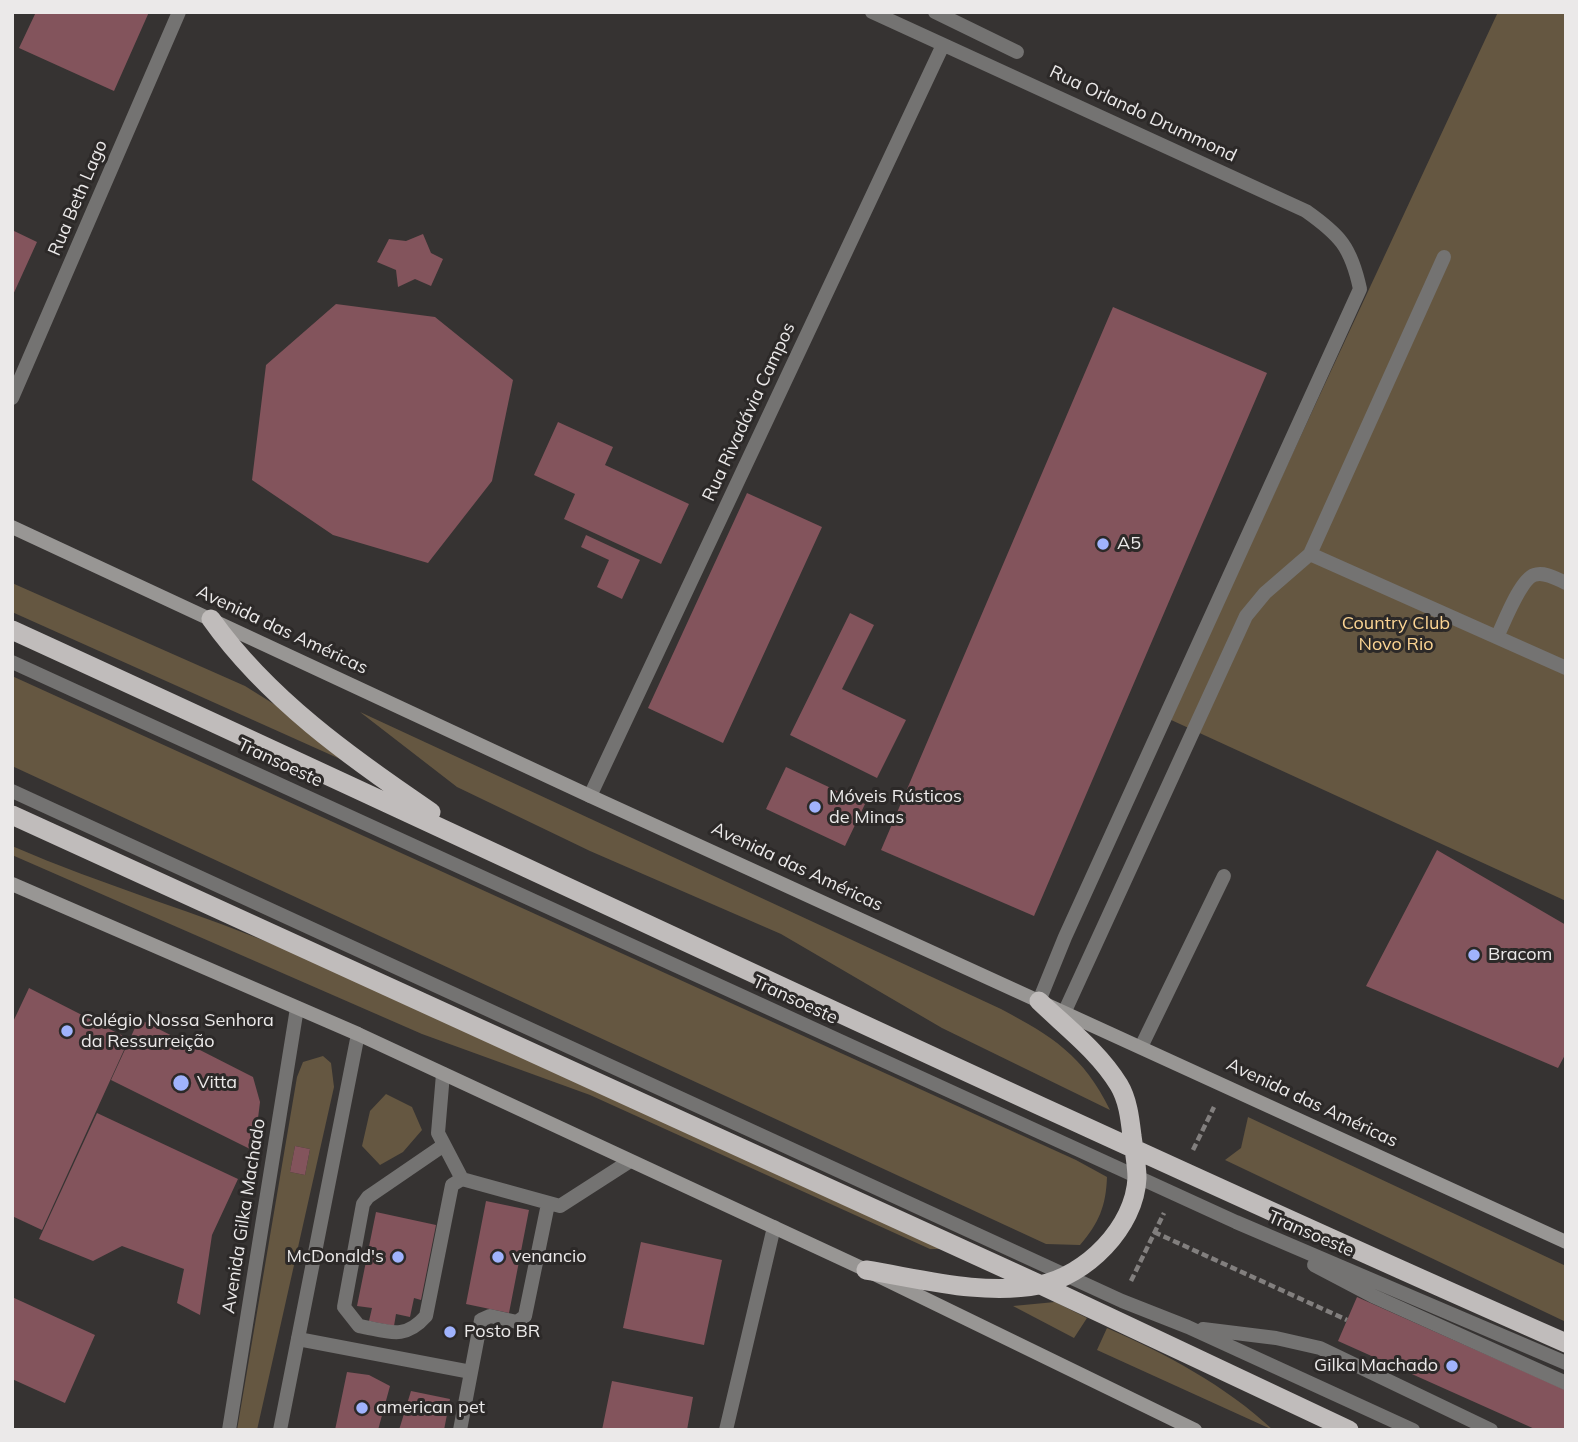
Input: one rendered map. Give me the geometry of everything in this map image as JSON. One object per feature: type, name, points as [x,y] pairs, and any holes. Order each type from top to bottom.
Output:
[{"type":"highway","points":[[211,619],[248,668],[281,699],[378,774],[478,843]]},
{"type":"highway","points":[[12,630],[478,843],[1208,1185],[1566,1343]]},
{"type":"highway","points":[[12,816],[1041,1285],[1349,1430]]},
{"type":"highway","points":[[866,1270],[994,1290],[1041,1285],[1066,1275],[1093,1258],[1109,1242],[1134,1198],[1137,1178],[1130,1113],[1120,1086],[1091,1050],[1038,1001]]},
{"type":"main road","name":"Avenida das Américas","points":[[12,527],[590,796],[1566,1242]]},
{"type":"main road","points":[[12,884],[358,1034],[866,1270],[1028,1352],[1195,1430]]},
{"type":"street","name":"Rua Beth Lago","points":[[12,398],[178,12]]},
{"type":"street","name":"Rua Orlando Drummond","points":[[872,12],[1306,211],[1336,233],[1353,258],[1360,289],[1038,1001]]},
{"type":"street","points":[[935,12],[1017,52]]},
{"type":"street","name":"Rua Rivadávia Campos","points":[[590,796],[943,45]]},
{"type":"street","points":[[1064,1013],[1246,616],[1265,593],[1310,554],[1444,257]]},
{"type":"street","points":[[1310,554],[1566,668]]},
{"type":"street","points":[[1497,637],[1524,582],[1535,574],[1548,575],[1566,583]]},
{"type":"street","name":"Transoeste","points":[[12,662],[1137,1178],[1566,1363]]},
{"type":"street","points":[[12,790],[1066,1275],[1188,1327],[1413,1430]]},
{"type":"street","points":[[1141,1047],[1223,876]]},
{"type":"street","name":"Avenida Gilka Machado","points":[[229,1430],[297,1008]]},
{"type":"street","points":[[280,1430],[358,1034]]},
{"type":"street","points":[[443,1074],[438,1133],[463,1180]]},
{"type":"street","points":[[444,1145],[368,1196],[363,1204],[344,1307],[359,1326],[402,1334],[415,1328],[426,1316],[452,1185],[463,1180],[560,1206],[630,1161]]},
{"type":"street","points":[[460,1430],[481,1320],[490,1316],[517,1322],[525,1316],[548,1203]]},
{"type":"street","points":[[1236,1222],[1365,1292],[1566,1383]]},
{"type":"street","points":[[726,1430],[774,1227]]},
{"type":"street","points":[[1188,1327],[1276,1338],[1320,1348],[1490,1430]]},
{"type":"street","points":[[298,1339],[471,1372]]},
{"type":"path","points":[[1193,1151],[1214,1107]]},
{"type":"path","points":[[1127,1288],[1165,1211]]},
{"type":"path","points":[[1154,1232],[1347,1320]]},
{"type":"green space","name":"Country Club Novo Rio","points":[[1498,12],[1566,12],[1566,901],[1169,719]]},
{"type":"green space","points":[[12,583],[245,686],[277,706],[349,763],[12,612]]},
{"type":"green space","points":[[12,676],[1076,1160],[1107,1177],[1105,1197],[1097,1221],[1080,1245],[1046,1244],[12,766]]},
{"type":"green space","points":[[360,712],[1001,1009],[1051,1039],[1078,1061],[1110,1110],[942,1028],[781,934],[590,851],[457,787]]},
{"type":"green space","points":[[12,846],[292,952],[948,1249],[930,1249],[590,1095],[422,1034],[12,855]]},
{"type":"green space","points":[[323,1056],[331,1063],[334,1087],[257,1430],[237,1430],[297,1077],[303,1062]],"holes":[[[295,1146],[310,1149],[305,1175],[290,1172]]]},
{"type":"green space","points":[[386,1094],[412,1107],[422,1130],[403,1152],[380,1165],[362,1146],[370,1111]]},
{"type":"green space","points":[[1248,1117],[1566,1266],[1566,1322],[1225,1160],[1241,1148]]},
{"type":"green space","points":[[1055,1302],[1087,1318],[1074,1338],[1013,1306]]},
{"type":"green space","points":[[1107,1328],[1194,1372],[1235,1399],[1273,1430],[1097,1350]]},
{"type":"building","points":[[36,12],[149,12],[114,91],[19,48]]},
{"type":"building","points":[[12,230],[37,242],[12,297]]},
{"type":"building","points":[[423,234],[431,253],[443,259],[431,286],[415,279],[398,287],[396,270],[377,262],[389,239],[406,241]]},
{"type":"building","points":[[336,304],[435,317],[513,380],[492,481],[428,563],[333,535],[252,480],[266,365]]},
{"type":"building","name":"A5","points":[[1113,307],[1267,373],[1034,916],[881,850]]},
{"type":"building","points":[[558,422],[613,447],[605,465],[689,504],[661,564],[564,519],[575,494],[534,475]]},
{"type":"building","points":[[747,493],[822,527],[723,743],[648,708]]},
{"type":"building","points":[[586,535],[640,560],[622,599],[597,587],[609,560],[581,547]]},
{"type":"building","points":[[850,613],[874,625],[842,689],[906,720],[877,778],[790,735]]},
{"type":"building","name":"Móveis Rústicos de Minas","points":[[786,767],[865,804],[845,846],[766,809]]},
{"type":"building","name":"Bracom","points":[[1437,850],[1566,925],[1566,1053],[1558,1068],[1366,986]]},
{"type":"building","points":[[29,988],[129,1039],[42,1230],[12,1216],[12,1024]]},
{"type":"building","points":[[139,1019],[253,1077],[260,1102],[254,1151],[111,1080]]},
{"type":"building","points":[[97,1113],[238,1179],[212,1235],[200,1315],[177,1303],[184,1269],[122,1246],[93,1261],[39,1239]]},
{"type":"building","points":[[295,1146],[310,1149],[305,1175],[290,1172]]},
{"type":"building","name":"venancio","points":[[486,1201],[529,1210],[509,1313],[466,1304]]},
{"type":"building","name":"McDonald's","points":[[376,1212],[436,1225],[421,1300],[414,1298],[410,1317],[396,1314],[394,1326],[369,1321],[372,1308],[357,1306]]},
{"type":"building","points":[[641,1242],[722,1260],[704,1345],[623,1328]]},
{"type":"building","points":[[12,1297],[95,1335],[65,1403],[12,1379]]},
{"type":"building","name":"Gilka Machado","points":[[1357,1297],[1566,1390],[1566,1430],[1537,1430],[1338,1341]]},
{"type":"building","name":"american pet","points":[[347,1372],[369,1375],[390,1386],[378,1430],[335,1430]]},
{"type":"building","points":[[612,1381],[693,1397],[687,1430],[602,1430]]},
{"type":"building","points":[[411,1391],[450,1399],[444,1430],[399,1430]]},
{"type":"place","name":"A5","points":[[1103,544]]},
{"type":"place","name":"Móveis Rústicos de Minas","points":[[815,807]]},
{"type":"place","name":"Bracom","points":[[1474,955]]},
{"type":"place","name":"Colégio Nossa Senhora da Ressurreição","points":[[67,1031]]},
{"type":"place","name":"Vitta","points":[[181,1083]]},
{"type":"place","name":"McDonald's","points":[[398,1257]]},
{"type":"place","name":"venancio","points":[[498,1257]]},
{"type":"place","name":"Posto BR","points":[[450,1332]]},
{"type":"place","name":"Gilka Machado","points":[[1452,1366]]},
{"type":"place","name":"american pet","points":[[362,1408]]}]
